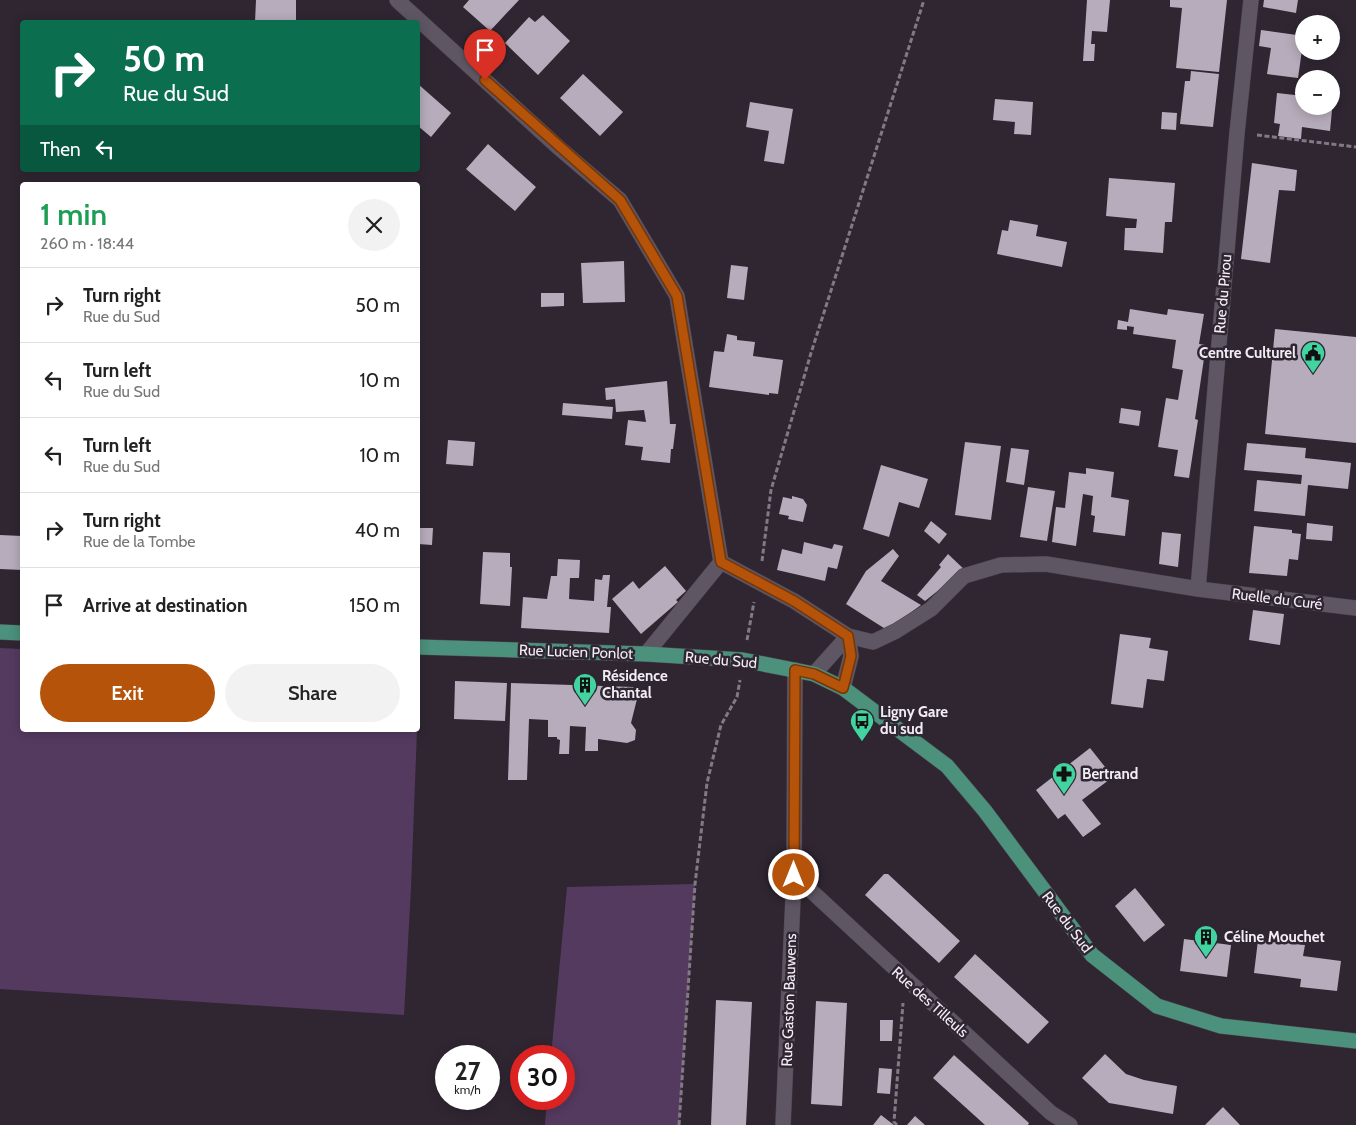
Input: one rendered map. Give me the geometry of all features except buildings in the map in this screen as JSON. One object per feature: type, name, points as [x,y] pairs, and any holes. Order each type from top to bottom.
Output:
[{"type":"main road","points":[[0,632],[20,633]]},
{"type":"main road","name":"Rue Lucien Ponlot","points":[[420,647],[646,654]]},
{"type":"main road","name":"Rue du Sud","points":[[646,654],[743,660],[814,674],[843,688],[947,766],[985,812],[1092,955],[1157,1006],[1221,1026],[1356,1040]]},
{"type":"street","points":[[397,0],[419,20]]},
{"type":"street","name":"Rue du Pirou","points":[[1198,589],[1237,133],[1251,0]]},
{"type":"street","points":[[420,21],[558,147],[620,200],[677,296],[721,562],[794,601],[848,636],[873,642],[931,610],[964,576],[1000,565],[1046,564],[1198,589]]},
{"type":"street","name":"Rue Lucien Ponlot","points":[[646,654],[721,562]]},
{"type":"street","name":"Ruelle du Curé","points":[[1198,589],[1356,608]]},
{"type":"street","points":[[814,674],[848,636]]},
{"type":"street","points":[[843,688],[851,656],[848,636]]},
{"type":"street","points":[[794,875],[795,670]]},
{"type":"street","name":"Rue des Tilleuls","points":[[794,875],[905,980],[1051,1113],[1070,1125]]},
{"type":"street","name":"Rue Gaston Bauwens","points":[[784,1125],[794,875]]},
{"type":"path","points":[[679,1125],[696,884],[707,783],[721,725],[737,697],[763,557],[770,490],[814,344],[924,0]]},
{"type":"path","points":[[1237,133],[1356,147]]},
{"type":"path","points":[[897,1125],[894,1122],[905,980]]},
{"type":"shaded area","points":[[0,648],[20,649],[20,732],[417,732],[404,1015],[0,989]]},
{"type":"shaded area","points":[[695,884],[679,1125],[545,1125],[546,1110],[575,1110],[575,1045],[552,1045],[567,887]]},
{"type":"place","name":"Centre Culturel","points":[[1313,374]]},
{"type":"place","name":"Résidence Chantal","points":[[585,706]]},
{"type":"place","name":"Ligny Gare du sud","points":[[862,742]]},
{"type":"place","name":"Bertrand","points":[[1064,795]]},
{"type":"place","name":"Céline Mouchet","points":[[1206,958]]},
{"type":"route","points":[[485,80],[558,147],[620,200],[677,296],[721,562],[794,601],[848,636],[851,656],[843,688],[814,674],[795,670],[794,875]]}]
